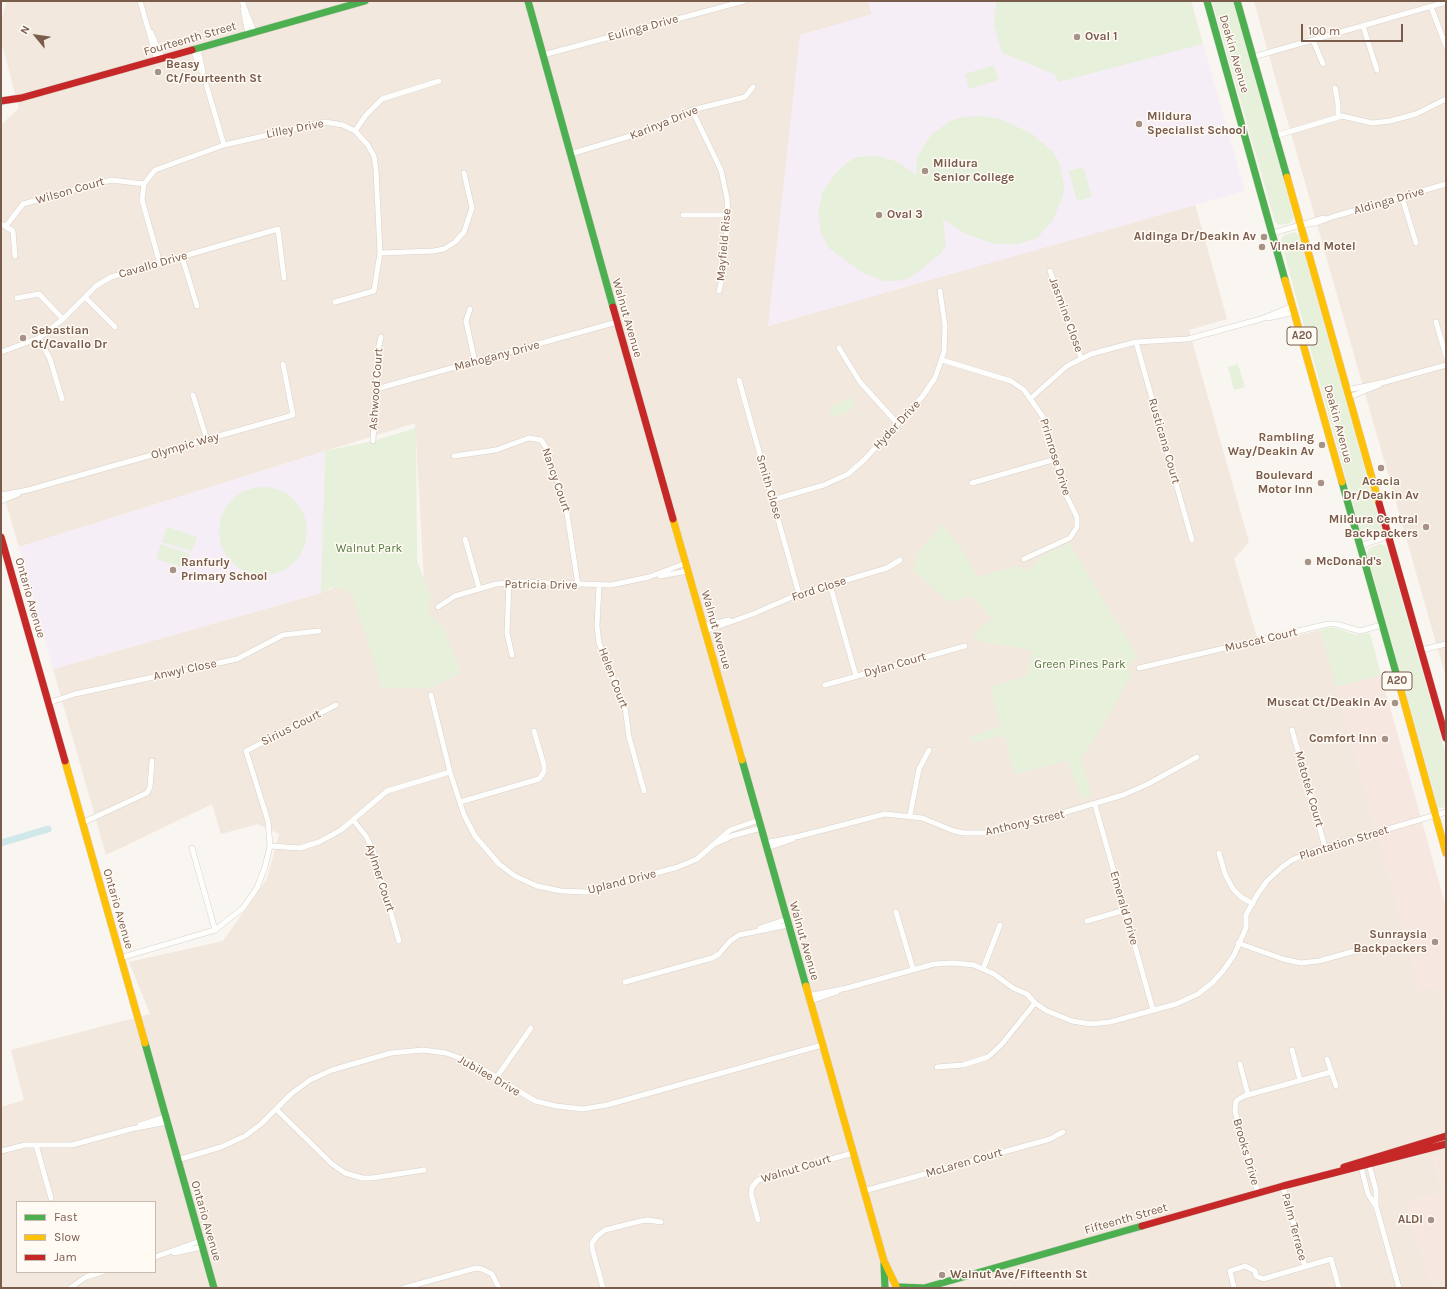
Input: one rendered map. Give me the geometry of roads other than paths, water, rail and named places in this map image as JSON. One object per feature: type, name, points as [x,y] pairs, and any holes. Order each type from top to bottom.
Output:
[{"type":"main road","name":"Fourteenth Street","points":[[1,106],[21,98],[365,1]]},
{"type":"main road","name":"Deakin Avenue","points":[[1207,1],[1446,853]]},
{"type":"main road","name":"Deakin Avenue","points":[[1237,1],[1446,738]]},
{"type":"main road","name":"Walnut Avenue","points":[[528,2],[617,322],[884,1260],[886,1288]]},
{"type":"main road","name":"Fourteenth Street","points":[[1,101],[21,98]]},
{"type":"main road","name":"Ontario Avenue","points":[[1,536],[214,1288]]},
{"type":"main road","name":"Fifteenth Street","points":[[1368,1162],[1446,1136]]},
{"type":"main road","name":"Fifteenth Street","points":[[886,1288],[890,1286],[925,1288],[1360,1164],[1446,1144]]},
{"type":"main road","name":"Walnut Avenue","points":[[884,1260],[899,1287]]},
{"type":"street","points":[[140,1],[159,59]]},
{"type":"street","name":"Eulinga Drive","points":[[543,56],[744,1]]},
{"type":"street","points":[[242,2],[251,33]]},
{"type":"street","points":[[1253,57],[1446,2]]},
{"type":"street","points":[[1431,7],[1446,46]]},
{"type":"street","points":[[1362,26],[1378,70]]},
{"type":"street","points":[[1313,40],[1324,64]]},
{"type":"street","points":[[195,49],[202,62],[204,77],[224,145]]},
{"type":"street","points":[[355,131],[366,115],[382,99],[439,81]]},
{"type":"street","name":"Karinya Drive","points":[[570,154],[634,135],[692,110],[745,97],[753,87]]},
{"type":"street","points":[[1335,88],[1338,104],[1338,117]]},
{"type":"street","points":[[1275,136],[1338,117],[1349,117],[1372,123],[1390,121],[1416,114],[1446,99]]},
{"type":"street","name":"Mayfield Rise","points":[[692,110],[721,170],[728,214],[723,274],[719,291]]},
{"type":"street","name":"Lilley Drive","points":[[144,184],[155,170],[224,145],[325,122],[343,125],[355,131],[367,144],[374,156],[380,253],[374,291],[335,302]]},
{"type":"street","points":[[380,253],[433,251],[444,249],[455,242],[464,232],[472,208],[464,173]]},
{"type":"street","name":"Wilson Court","points":[[15,256],[13,231],[3,225],[24,204],[111,180],[144,184]]},
{"type":"street","points":[[144,184],[142,200],[160,264]]},
{"type":"street","name":"Aldinga Drive","points":[[1273,233],[1446,184]]},
{"type":"street","points":[[1402,197],[1416,243]]},
{"type":"street","points":[[683,215],[728,214]]},
{"type":"street","name":"Cavallo Drive","points":[[1,352],[39,338],[63,319],[96,286],[111,277],[278,229],[284,278]]},
{"type":"street","points":[[182,257],[197,306]]},
{"type":"street","name":"Jasmine Close","points":[[1050,272],[1081,358]]},
{"type":"street","name":"Hyder Drive","points":[[772,500],[828,484],[848,474],[864,460],[929,389],[942,360],[945,326],[940,291]]},
{"type":"street","points":[[17,298],[39,294],[63,319]]},
{"type":"street","points":[[85,297],[115,327]]},
{"type":"street","points":[[470,309],[466,321],[475,362]]},
{"type":"street","points":[[1031,398],[1067,366],[1081,358],[1136,342],[1188,339],[1294,309]]},
{"type":"street","name":"Mahogany Drive","points":[[376,389],[617,322]]},
{"type":"street","points":[[1436,322],[1446,356]]},
{"type":"street","name":"Ashwood Court","points":[[373,441],[378,350],[381,337]]},
{"type":"street","points":[[39,338],[52,363],[62,399]]},
{"type":"street","name":"Rusticana Court","points":[[1136,342],[1192,540]]},
{"type":"street","points":[[839,348],[860,382],[898,424]]},
{"type":"street","name":"Primrose Drive","points":[[942,360],[1003,378],[1017,385],[1031,398],[1043,417],[1066,495],[1077,517],[1076,531],[1070,538],[1024,559]]},
{"type":"street","name":"Olympic Way","points":[[1,495],[28,490],[293,415],[283,364]]},
{"type":"street","points":[[1348,393],[1446,365]]},
{"type":"street","name":"Smith Close","points":[[739,380],[799,594]]},
{"type":"street","points":[[193,395],[206,440]]},
{"type":"street","name":"Nancy Court","points":[[454,456],[496,450],[529,438],[541,440],[547,449],[567,513],[577,569],[578,585]]},
{"type":"street","points":[[972,483],[1056,459]]},
{"type":"street","name":"Olympic Way","points":[[1,501],[28,490]]},
{"type":"street","points":[[1360,546],[1389,536]]},
{"type":"street","points":[[465,539],[479,588]]},
{"type":"street","name":"Ford Close","points":[[704,628],[753,614],[799,594],[887,568],[900,560]]},
{"type":"street","name":"Patricia Drive","points":[[438,607],[455,596],[479,588],[509,582],[599,586],[622,584],[687,567]]},
{"type":"street","points":[[509,582],[507,633],[512,655]]},
{"type":"street","points":[[830,585],[856,676]]},
{"type":"street","name":"Helen Court","points":[[599,586],[597,626],[599,643],[625,707],[629,737],[644,791]]},
{"type":"street","name":"Muscat Court","points":[[1139,668],[1328,624],[1336,624],[1360,631],[1382,625]]},
{"type":"street","name":"Anwyl Close","points":[[48,702],[75,694],[237,659],[283,635],[319,631]]},
{"type":"street","points":[[1421,650],[1446,644]]},
{"type":"street","name":"Dylan Court","points":[[825,685],[966,646]]},
{"type":"street","name":"Upland Drive","points":[[431,695],[450,772],[474,836],[489,855],[515,876],[549,889],[575,892],[610,887],[688,864],[714,845],[732,836],[761,828]]},
{"type":"street","name":"Sirius Court","points":[[270,846],[268,820],[246,751],[336,706]]},
{"type":"street","points":[[460,802],[539,779],[544,772],[544,765],[534,730]]},
{"type":"street","name":"Matotek Court","points":[[1292,730],[1325,847]]},
{"type":"street","points":[[910,815],[919,769],[929,750]]},
{"type":"street","name":"Anthony Street","points":[[766,846],[880,814],[910,815],[922,818],[954,831],[988,833],[1095,805],[1136,790],[1197,757]]},
{"type":"street","points":[[82,824],[147,793],[150,787],[152,761]]},
{"type":"street","points":[[120,958],[215,930],[243,908],[257,888],[265,867],[270,846],[300,848],[319,842],[341,830],[387,791],[450,772]]},
{"type":"street","name":"Emerald Drive","points":[[1095,805],[1153,1010]]},
{"type":"street","name":"Plantation Street","points":[[809,999],[934,964],[964,963],[984,969],[999,976],[1013,988],[1026,994],[1035,1004],[1064,1019],[1091,1024],[1110,1022],[1153,1010],[1187,1000],[1205,989],[1223,971],[1246,928],[1246,915],[1262,888],[1282,867],[1302,855],[1325,847],[1446,812]]},
{"type":"street","name":"Aylmer Court","points":[[353,820],[366,836],[373,850],[399,941]]},
{"type":"street","name":"Upland Drive","points":[[714,845],[730,830],[758,820]]},
{"type":"street","points":[[192,848],[215,930]]},
{"type":"street","points":[[1219,853],[1225,874],[1233,889],[1241,897],[1253,904]]},
{"type":"street","points":[[1087,921],[1125,910]]},
{"type":"street","points":[[896,912],[913,969]]},
{"type":"street","points":[[625,982],[712,958],[719,954],[730,941],[739,935],[788,922]]},
{"type":"street","points":[[984,969],[1000,925]]},
{"type":"street","points":[[1238,943],[1283,959],[1301,963],[1319,961],[1362,949]]},
{"type":"street","points":[[937,1067],[964,1066],[988,1057],[1001,1045],[1035,1004]]},
{"type":"street","points":[[496,1078],[530,1028]]},
{"type":"street","name":"Jubilee Drive","points":[[177,1160],[232,1143],[252,1131],[300,1085],[322,1074],[390,1053],[423,1050],[446,1053],[471,1062],[535,1101],[556,1106],[590,1108],[607,1105],[822,1045]]},
{"type":"street","points":[[1292,1050],[1300,1080]]},
{"type":"street","points":[[1328,1059],[1336,1086]]},
{"type":"street","points":[[1240,1064],[1248,1095]]},
{"type":"street","name":"Brooks Drive","points":[[1258,1193],[1234,1107],[1238,1099],[1331,1072]]},
{"type":"street","points":[[276,1109],[332,1164],[345,1173],[362,1178],[372,1178],[424,1170]]},
{"type":"street","points":[[1,1150],[17,1146],[72,1145],[166,1119]]},
{"type":"street","name":"McLaren Court","points":[[864,1191],[1050,1139],[1063,1132]]},
{"type":"street","points":[[36,1145],[51,1198]]},
{"type":"street","name":"Walnut Court","points":[[758,1220],[751,1194],[752,1187],[758,1180],[853,1153]]},
{"type":"street","points":[[1368,1162],[1376,1190],[1376,1206],[1399,1288]]},
{"type":"street","points":[[1360,1164],[1368,1194],[1376,1206]]},
{"type":"street","name":"Palm Terrace","points":[[1283,1186],[1305,1267]]},
{"type":"street","points":[[603,1288],[592,1248],[592,1243],[597,1236],[605,1230],[641,1221],[647,1220],[661,1222]]},
{"type":"street","points":[[156,1257],[201,1244]]},
{"type":"street","name":"Palm Terrace","points":[[1234,1288],[1230,1271],[1245,1266],[1255,1271],[1256,1276],[1263,1279],[1331,1259],[1339,1288]]},
{"type":"street","points":[[404,1288],[476,1268],[492,1274],[499,1288]]},
{"type":"street","points":[[70,1288],[86,1277],[99,1273]]},
{"type":"waterway","points":[[1,843],[48,829]]},
{"type":"place","name":"Oval 1","points":[[1077,37]]},
{"type":"place","name":"Beasy Ct/Fourteenth St","points":[[158,72]]},
{"type":"place","name":"Mildura Specialist School","points":[[1139,124]]},
{"type":"place","name":"Mildura Senior College","points":[[925,171]]},
{"type":"place","name":"Oval 3","points":[[879,215]]},
{"type":"place","name":"Aldinga Dr/Deakin Av","points":[[1264,237]]},
{"type":"place","name":"Vineland Motel","points":[[1262,247]]},
{"type":"place","name":"Sebastian Ct/Cavallo Dr","points":[[23,338]]},
{"type":"place","name":"Rambling Way/Deakin Av","points":[[1322,445]]},
{"type":"place","name":"Acacia Dr/Deakin Av","points":[[1381,468]]},
{"type":"place","name":"Boulevard Motor Inn","points":[[1321,483]]},
{"type":"place","name":"Mildura Central Backpackers","points":[[1426,527]]},
{"type":"place","name":"McDonald's","points":[[1308,562]]},
{"type":"place","name":"Ranfurly Primary School","points":[[173,570]]},
{"type":"place","name":"Muscat Ct/Deakin Av","points":[[1395,703]]},
{"type":"place","name":"Comfort Inn","points":[[1385,739]]},
{"type":"place","name":"Sunraysia Backpackers","points":[[1435,942]]},
{"type":"place","name":"ALDI","points":[[1431,1220]]},
{"type":"place","name":"Walnut Ave/Fifteenth St","points":[[942,1275]]},
{"type":"park label","name":"Walnut Park","points":[[369,549]]},
{"type":"park label","name":"Green Pines Park","points":[[1080,665]]}]
